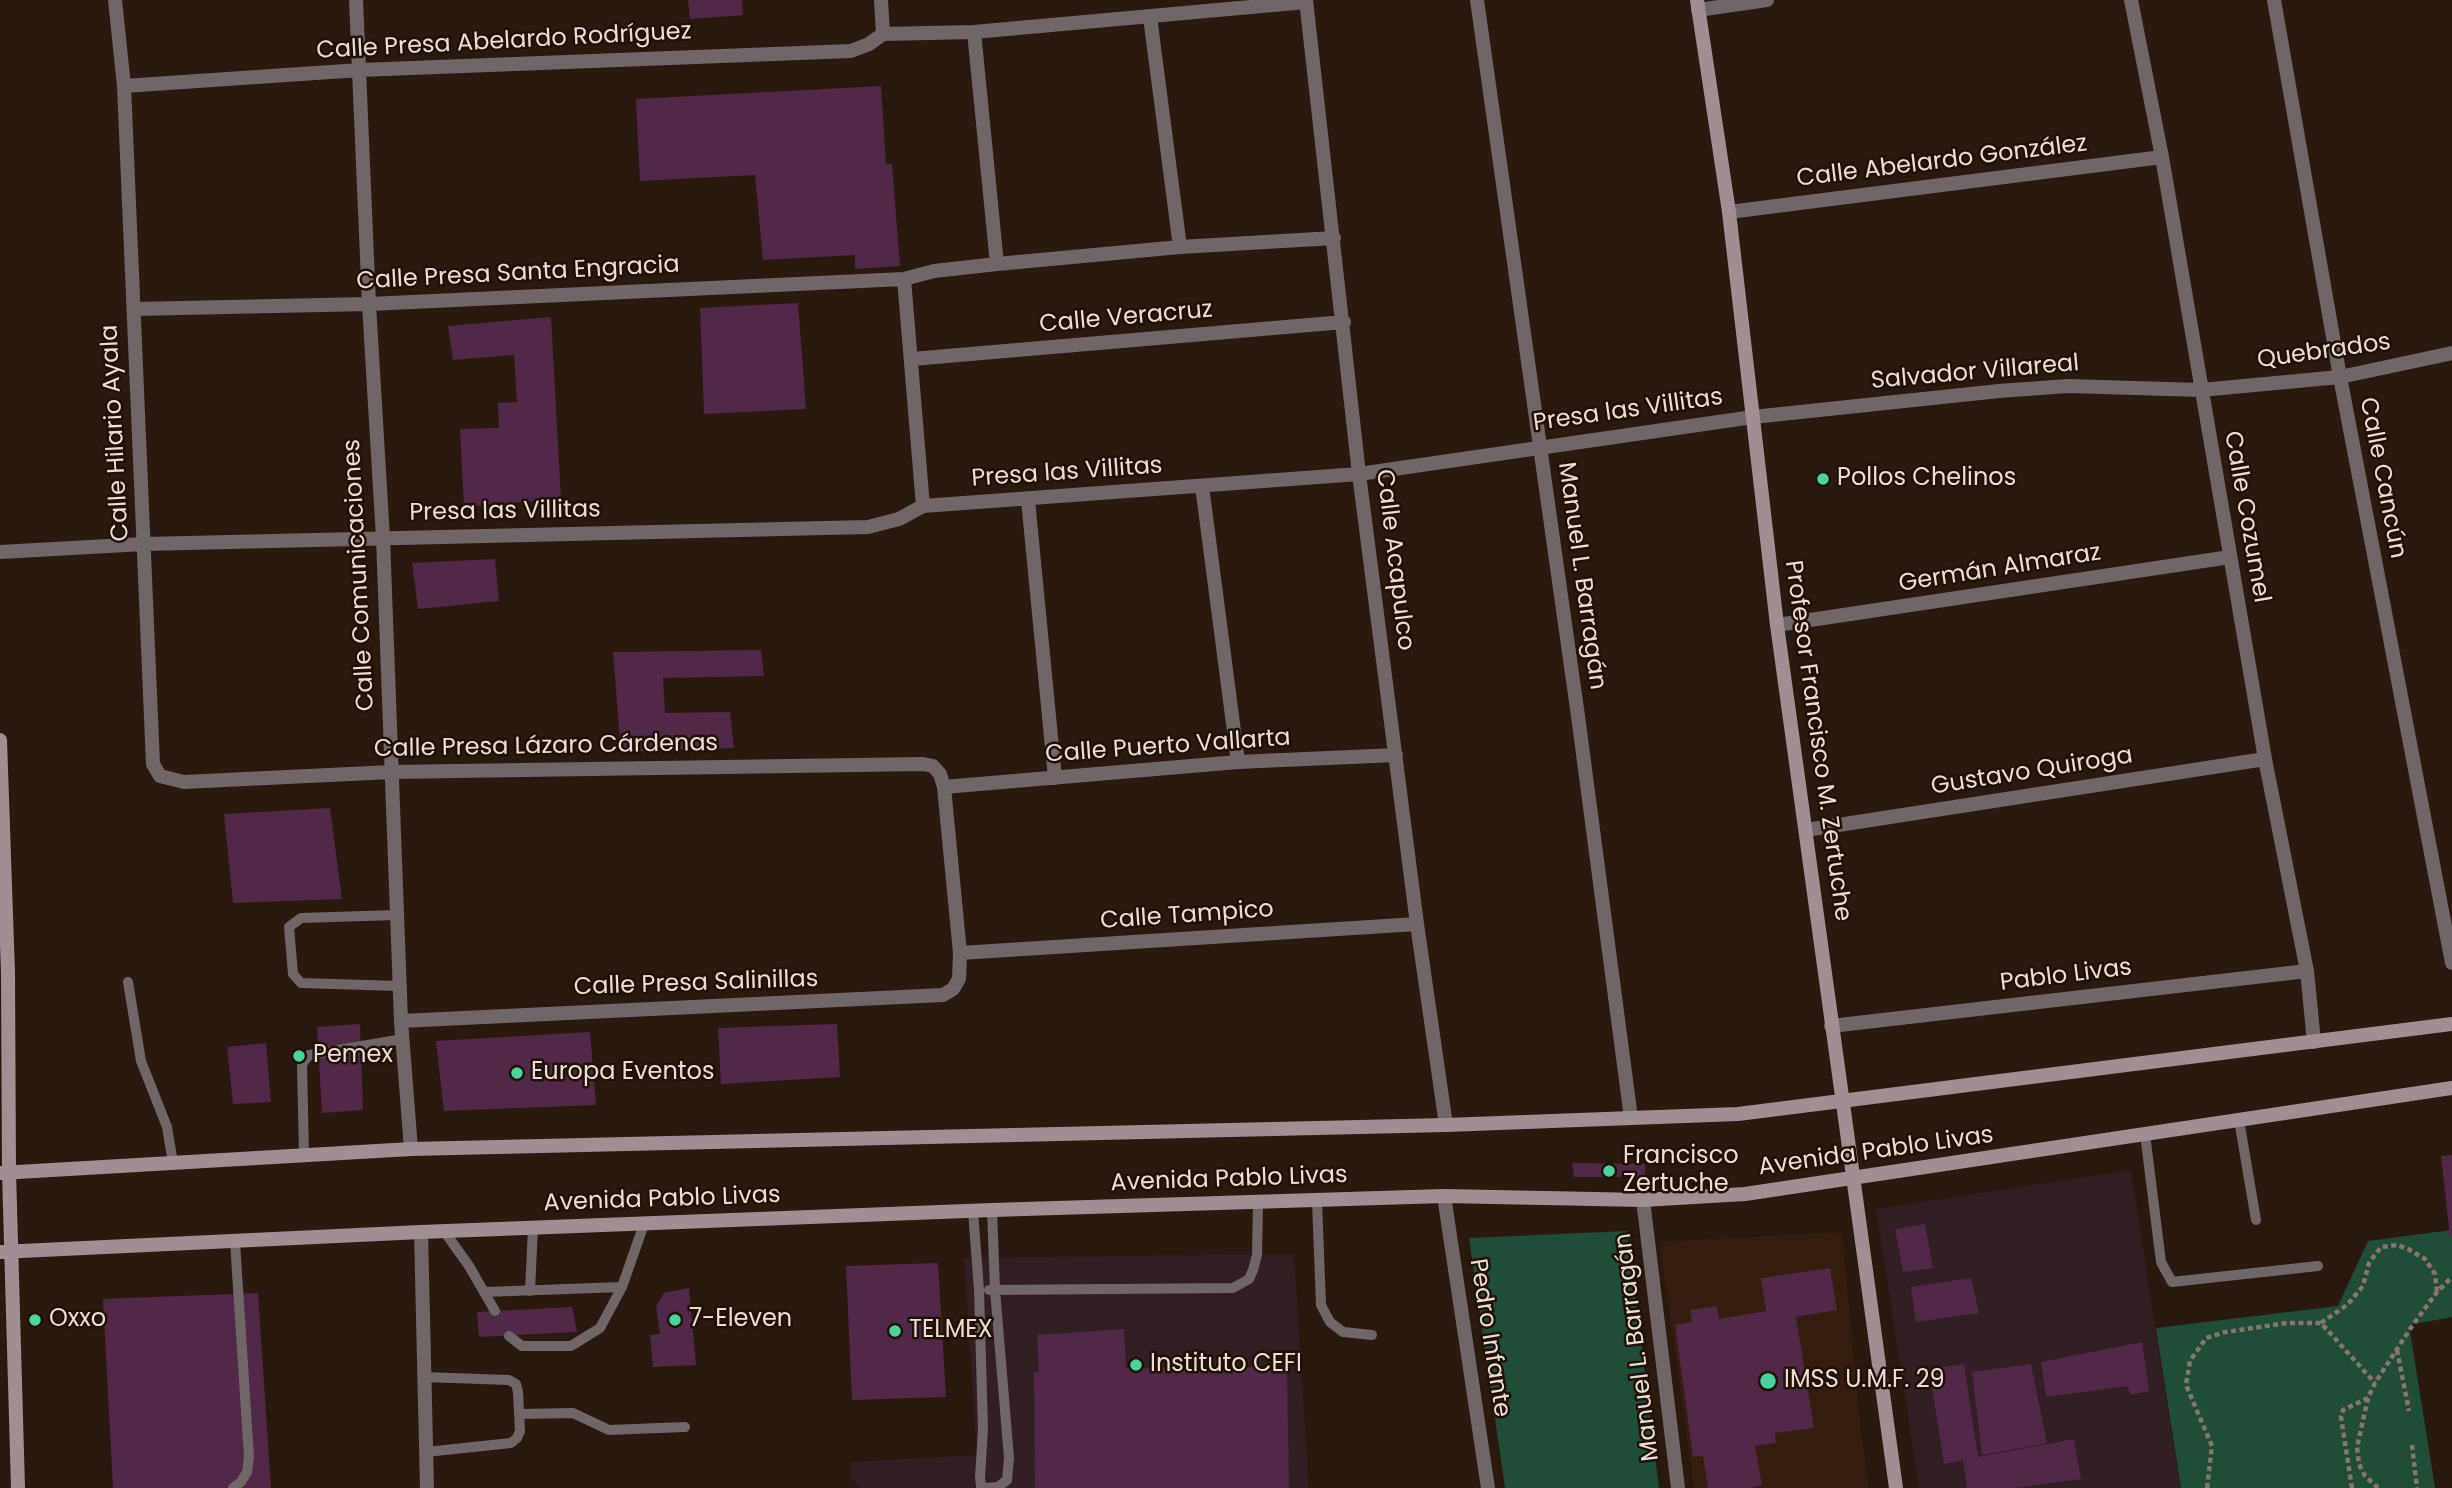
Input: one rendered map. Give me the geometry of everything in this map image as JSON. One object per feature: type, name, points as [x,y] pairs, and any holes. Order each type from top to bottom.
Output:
[{"type":"main road","name":"Profesor Francisco M. Zertuche","points":[[1697,5],[1729,212],[1777,625],[1896,1488]]},
{"type":"main road","points":[[0,740],[6,1252],[18,1488]]},
{"type":"main road","name":"Avenida Pablo Livas","points":[[5,1172],[411,1149],[1446,1125],[1738,1114],[2452,1024]]},
{"type":"main road","name":"Avenida Pablo Livas","points":[[6,1252],[444,1231],[992,1210],[1444,1196],[1643,1200],[1745,1194],[2452,1088]]},
{"type":"street","name":"Calle Hilario Ayala","points":[[115,0],[124,86],[153,764],[160,776]]},
{"type":"street","name":"Calle Comunicaciones","points":[[356,0],[369,304],[383,538],[401,1021],[411,1149]]},
{"type":"street","points":[[881,0],[883,34],[974,32],[1306,1]]},
{"type":"street","name":"Manuel L. Barragán","points":[[1477,0],[1631,1118]]},
{"type":"street","points":[[1697,5],[1767,0]]},
{"type":"street","name":"Calle Cozumel","points":[[2131,0],[2162,157],[2265,759],[2306,971],[2314,1042]]},
{"type":"street","name":"Calle Cancún","points":[[2274,0],[2340,377],[2452,963]]},
{"type":"street","name":"Calle Acapulco","points":[[1306,1],[1359,474],[1417,924],[1446,1125]]},
{"type":"street","points":[[1150,17],[1180,247]]},
{"type":"street","points":[[974,32],[997,264]]},
{"type":"street","name":"Calle Presa Abelardo Rodríguez","points":[[124,86],[360,71],[851,51],[869,44],[883,34]]},
{"type":"street","name":"Calle Abelardo González","points":[[1729,212],[2162,157]]},
{"type":"street","points":[[923,506],[904,279],[934,271],[997,264],[1180,247],[1334,237]]},
{"type":"street","name":"Calle Presa Santa Engracia","points":[[134,309],[369,304],[904,279]]},
{"type":"street","name":"Calle Veracruz","points":[[912,359],[1343,322]]},
{"type":"street","name":"Quebrados","points":[[2201,390],[2340,377],[2452,354]]},
{"type":"street","name":"Salvador Villareal","points":[[1753,417],[2068,386],[2201,390]]},
{"type":"street","name":"Presa las Villitas","points":[[0,552],[144,544],[868,527],[899,519],[923,506],[1359,474],[1753,417]]},
{"type":"street","points":[[1202,486],[1238,762]]},
{"type":"street","points":[[1028,500],[1055,778]]},
{"type":"street","name":"Germán Almaraz","points":[[1777,625],[2230,558]]},
{"type":"street","name":"Calle Puerto Vallarta","points":[[944,787],[1238,762],[1396,755]]},
{"type":"street","name":"Gustavo Quiroga","points":[[1806,830],[2265,759]]},
{"type":"street","name":"Calle Presa Lázaro Cárdenas","points":[[160,776],[184,782],[391,772],[933,766],[940,774],[944,787]]},
{"type":"street","name":"Calle Presa Salinillas","points":[[401,1021],[943,995],[953,989],[959,979],[960,953],[944,787]]},
{"type":"street","name":"Calle Tampico","points":[[960,953],[1417,924]]},
{"type":"street","name":"Pablo Livas","points":[[1831,1026],[2306,971]]},
{"type":"street","name":"Pedro Infante","points":[[1444,1196],[1489,1488]]},
{"type":"street","name":"Manuel L. Barragán","points":[[1643,1200],[1678,1488]]},
{"type":"street","points":[[421,1232],[426,1488]]},
{"type":"lane","points":[[397,915],[301,918],[289,927],[293,974],[301,983],[400,986]]},
{"type":"lane","points":[[128,982],[141,1061],[166,1127],[173,1163]]},
{"type":"lane","points":[[304,1155],[302,1064],[309,1055],[402,1040]]},
{"type":"lane","points":[[2239,1120],[2256,1220]]},
{"type":"lane","points":[[2145,1134],[2161,1262],[2172,1282],[2318,1266]]},
{"type":"lane","points":[[1317,1201],[1321,1305],[1330,1322],[1343,1332],[1372,1335]]},
{"type":"lane","points":[[979,1290],[1233,1288],[1249,1279],[1253,1270],[1257,1255],[1258,1202]]},
{"type":"lane","points":[[973,1211],[979,1290],[984,1439],[981,1486],[985,1488],[998,1487],[1007,1480],[1010,1458],[995,1290],[992,1210]]},
{"type":"lane","points":[[509,1335],[522,1346],[571,1346],[600,1328],[622,1287],[645,1224]]},
{"type":"lane","points":[[530,1291],[533,1228]]},
{"type":"lane","points":[[444,1231],[495,1311]]},
{"type":"lane","points":[[233,1488],[247,1472],[249,1457],[235,1242]]},
{"type":"lane","points":[[484,1292],[622,1287]]},
{"type":"lane","points":[[424,1377],[509,1380],[516,1384],[518,1392],[520,1431],[511,1443],[426,1452]]},
{"type":"lane","points":[[519,1414],[573,1413],[609,1430],[685,1427]]},
{"type":"path","points":[[2207,1488],[2211,1470],[2211,1446],[2186,1385],[2190,1362],[2206,1338],[2225,1332],[2287,1323],[2321,1323],[2347,1305],[2363,1286],[2369,1263],[2381,1247],[2397,1245],[2425,1259],[2435,1274],[2437,1292]]},
{"type":"path","points":[[2378,1488],[2365,1476],[2359,1464],[2357,1447],[2368,1398],[2396,1349],[2437,1292],[2452,1277]]},
{"type":"path","points":[[2321,1323],[2375,1383]]},
{"type":"path","points":[[2396,1349],[2409,1411]]},
{"type":"path","points":[[2352,1488],[2341,1417],[2343,1410],[2368,1398]]},
{"type":"path","points":[[2412,1445],[2417,1488]]},
{"type":"path","points":[[2346,1451],[2357,1447]]},
{"type":"shaded area","points":[[2131,1170],[2180,1488],[1919,1488],[1876,1209]]},
{"type":"shaded area","name":"IMSS U.M.F. 29","points":[[1842,1232],[1860,1425],[1869,1488],[1694,1488],[1660,1242]]},
{"type":"shaded area","name":"Instituto CEFI","points":[[1294,1254],[1309,1488],[861,1488],[851,1479],[850,1462],[977,1455],[964,1258]]},
{"type":"green space","points":[[2452,1230],[2452,1317],[2409,1325],[2435,1488],[2181,1488],[2156,1328],[2338,1306],[2368,1241]]},
{"type":"green space","points":[[1627,1231],[1659,1488],[1505,1488],[1469,1238]]},
{"type":"building","points":[[688,0],[742,0],[743,15],[690,19]]},
{"type":"building","points":[[881,86],[886,164],[892,164],[900,266],[855,269],[855,255],[763,260],[755,175],[640,181],[636,99]]},
{"type":"building","points":[[798,303],[806,409],[704,414],[700,308]]},
{"type":"building","points":[[551,317],[561,499],[464,507],[460,429],[499,428],[498,403],[517,402],[514,355],[453,360],[448,326]]},
{"type":"building","points":[[495,559],[499,601],[418,609],[412,563]]},
{"type":"building","points":[[761,650],[764,676],[663,678],[665,713],[730,712],[734,748],[621,752],[613,652]]},
{"type":"building","points":[[330,808],[342,899],[233,903],[224,814]]},
{"type":"building","points":[[360,1024],[363,1110],[322,1113],[317,1027]]},
{"type":"building","points":[[837,1024],[840,1077],[721,1084],[718,1028]]},
{"type":"building","name":"Europa Eventos","points":[[590,1032],[596,1105],[444,1111],[436,1041]]},
{"type":"building","points":[[266,1043],[271,1102],[233,1104],[227,1047]]},
{"type":"building","points":[[2452,1155],[2452,1237],[2450,1237],[2441,1156]]},
{"type":"building","name":"Francisco Zertuche","points":[[1572,1163],[1645,1164],[1645,1177],[1574,1177]]},
{"type":"building","points":[[1925,1224],[1933,1268],[1903,1272],[1895,1229]]},
{"type":"building","name":"TELMEX","points":[[938,1263],[946,1397],[852,1400],[846,1266]]},
{"type":"building","points":[[1830,1268],[1837,1310],[1796,1317],[1814,1428],[1775,1433],[1776,1443],[1755,1446],[1762,1485],[1749,1488],[1708,1488],[1703,1456],[1693,1457],[1675,1325],[1692,1322],[1690,1310],[1717,1306],[1719,1319],[1766,1311],[1761,1278]]},
{"type":"building","points":[[1971,1278],[1979,1313],[1916,1322],[1911,1287]]},
{"type":"building","points":[[689,1288],[696,1365],[653,1367],[650,1335],[660,1334],[656,1306],[664,1293]]},
{"type":"building","points":[[258,1293],[271,1488],[113,1488],[103,1299]]},
{"type":"building","points":[[572,1307],[577,1332],[479,1337],[477,1312]]},
{"type":"building","points":[[1124,1329],[1126,1368],[1287,1367],[1289,1488],[1035,1488],[1034,1371],[1039,1373],[1037,1335]]},
{"type":"building","points":[[2142,1342],[2149,1391],[2130,1395],[2128,1386],[2046,1397],[2041,1362]]},
{"type":"building","points":[[1964,1364],[1978,1457],[2074,1439],[2081,1479],[2015,1488],[1967,1488],[1963,1460],[1944,1464],[1929,1369]]},
{"type":"building","points":[[2031,1364],[2047,1443],[1982,1455],[1972,1372]]},
{"type":"place","name":"Pollos Chelinos","points":[[1823,479]]},
{"type":"place","name":"Pemex","points":[[299,1056]]},
{"type":"place","name":"Europa Eventos","points":[[517,1073]]},
{"type":"place","name":"Francisco Zertuche","points":[[1609,1171]]},
{"type":"place","name":"Oxxo","points":[[35,1320]]},
{"type":"place","name":"7-Eleven","points":[[675,1320]]},
{"type":"place","name":"TELMEX","points":[[895,1331]]},
{"type":"place","name":"Instituto CEFI","points":[[1136,1365]]},
{"type":"place","name":"IMSS U.M.F. 29","points":[[1768,1381]]}]
